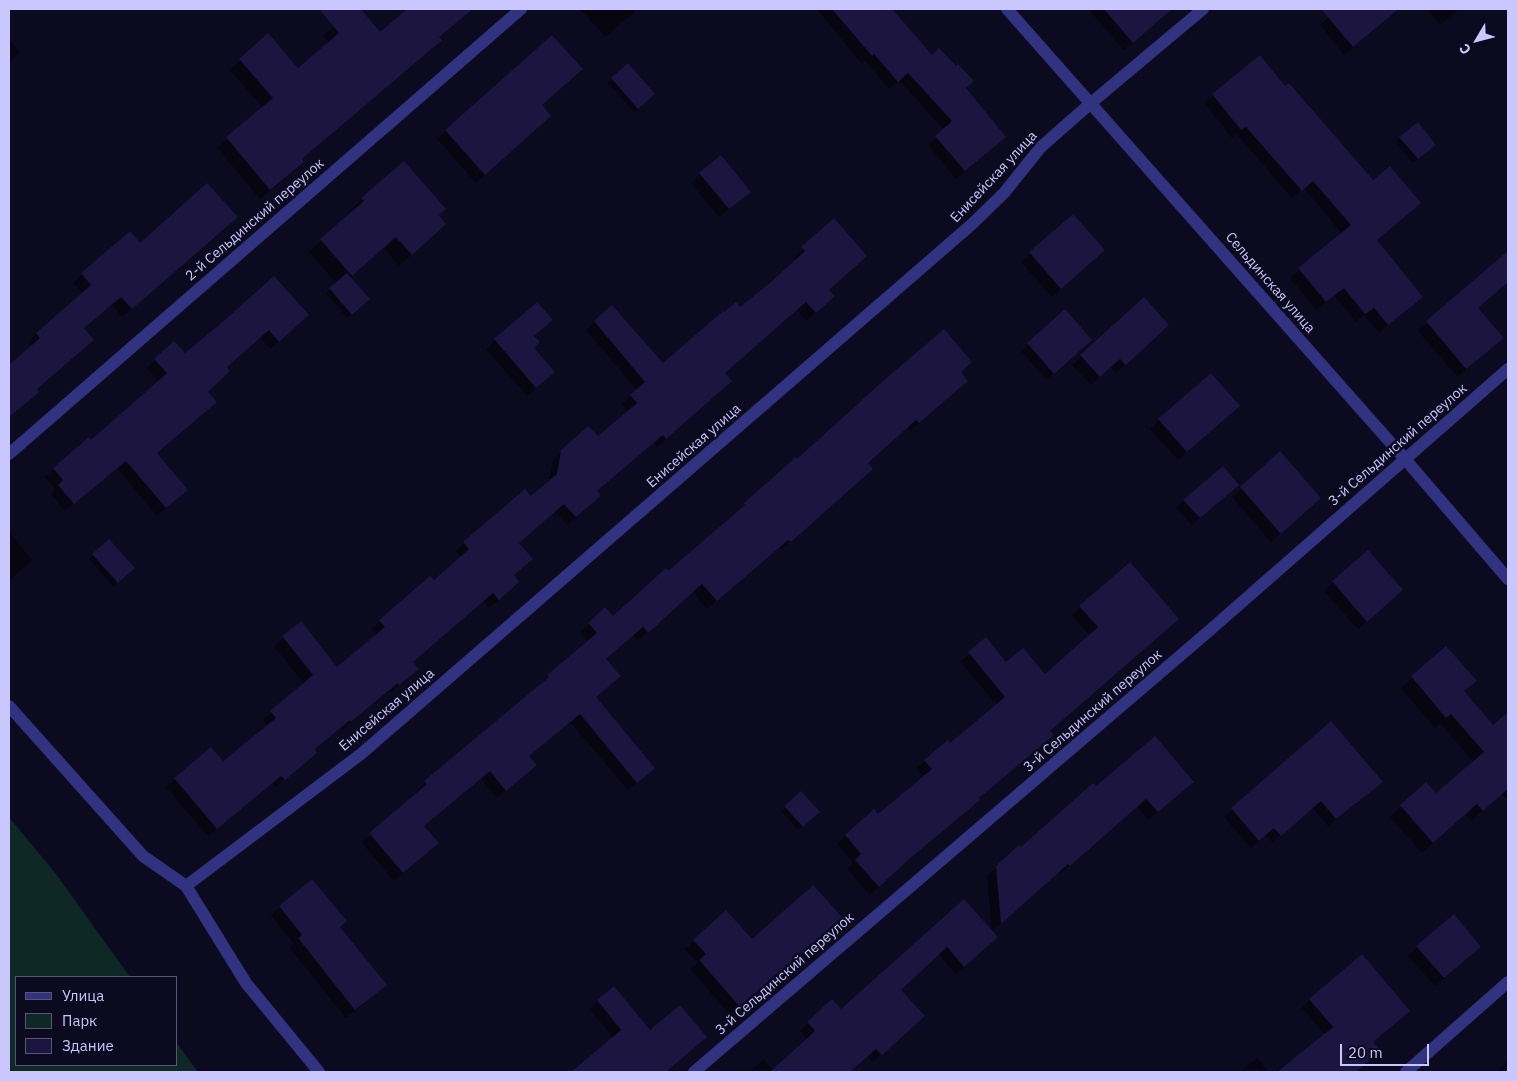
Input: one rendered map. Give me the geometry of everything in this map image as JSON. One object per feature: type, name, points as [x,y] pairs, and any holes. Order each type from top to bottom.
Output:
[{"type":"street","name":"2-й Сельдинский переулок","points":[[9,454],[522,9]]},
{"type":"street","name":"Сельдинская улица","points":[[1007,9],[1405,459],[1508,579]]},
{"type":"street","name":"Енисейская улица","points":[[186,886],[361,754],[971,225],[1004,193],[1041,147],[1203,9]]},
{"type":"street","name":"3-й Сельдинский переулок","points":[[694,1072],[1201,638],[1508,369]]},
{"type":"street","points":[[9,706],[143,856],[186,886],[246,983],[319,1072]]},
{"type":"street","points":[[1406,1072],[1508,982]]},
{"type":"green space","points":[[9,817],[56,874],[129,976],[15,976],[15,1066],[178,1066],[178,1045],[198,1072],[9,1072]]},
{"type":"building","points":[[319,9],[361,9],[380,32],[407,9],[473,9],[439,37],[442,40],[302,159],[304,162],[270,190],[226,137],[273,98],[239,59],[268,33],[298,68],[339,33]]},
{"type":"building","points":[[832,9],[892,9],[932,55],[939,48],[974,81],[966,88],[1006,137],[965,171],[935,136],[952,121],[908,73],[898,82],[874,54],[872,56]]},
{"type":"building","points":[[1104,9],[1172,9],[1133,43]]},
{"type":"building","points":[[1321,9],[1399,9],[1353,47]]},
{"type":"building","points":[[552,35],[583,69],[542,105],[551,116],[485,175],[445,130]]},
{"type":"building","points":[[1260,55],[1285,86],[1289,83],[1373,180],[1390,166],[1421,203],[1377,240],[1423,297],[1388,325],[1374,308],[1365,314],[1344,288],[1326,302],[1298,268],[1351,225],[1313,181],[1302,191],[1246,127],[1241,130],[1212,94]]},
{"type":"building","points":[[628,63],[655,94],[638,109],[611,78]]},
{"type":"building","points":[[1418,122],[1436,145],[1418,159],[1399,137]]},
{"type":"building","points":[[721,155],[751,192],[729,209],[699,173]]},
{"type":"building","points":[[404,161],[446,209],[439,215],[446,224],[412,255],[396,237],[352,276],[320,239],[364,201],[361,198]]},
{"type":"building","points":[[207,183],[238,217],[132,309],[121,297],[84,328],[94,340],[37,389],[39,392],[9,417],[9,365],[40,338],[36,333],[91,285],[81,273],[130,231],[140,243]]},
{"type":"building","points":[[1073,214],[1105,250],[1061,289],[1029,252]]},
{"type":"building","points":[[834,218],[867,256],[829,290],[835,296],[816,313],[806,302],[725,373],[732,381],[666,439],[663,435],[597,491],[601,496],[576,517],[564,504],[519,543],[533,559],[514,575],[519,582],[499,600],[493,593],[413,662],[419,669],[399,685],[398,683],[351,722],[350,720],[315,749],[317,753],[285,780],[281,776],[217,829],[174,778],[211,747],[223,761],[276,718],[270,711],[313,675],[282,636],[301,621],[337,667],[385,627],[379,620],[430,576],[434,580],[469,549],[463,542],[525,489],[531,496],[557,474],[561,450],[588,426],[598,436],[637,403],[630,395],[645,382],[594,321],[612,305],[663,363],[723,311],[736,302],[740,307],[771,282],[805,251],[801,247]]},
{"type":"building","points":[[1508,251],[1508,282],[1478,308],[1504,338],[1466,369],[1426,321]]},
{"type":"building","points":[[347,273],[370,299],[352,315],[329,288]]},
{"type":"building","points":[[274,276],[309,315],[279,342],[269,330],[227,367],[230,371],[208,392],[217,402],[157,453],[188,490],[166,508],[126,461],[74,504],[58,485],[63,480],[53,468],[89,437],[91,440],[167,373],[154,359],[174,341],[185,353]]},
{"type":"building","points":[[1144,297],[1169,325],[1126,365],[1120,359],[1100,377],[1080,355]]},
{"type":"building","points":[[537,302],[553,320],[534,336],[540,342],[534,348],[555,372],[536,388],[494,339]]},
{"type":"building","points":[[1065,309],[1092,340],[1054,374],[1027,343]]},
{"type":"building","points":[[944,329],[972,362],[961,372],[968,381],[919,423],[916,420],[868,463],[873,469],[791,542],[788,540],[717,601],[702,584],[648,633],[643,627],[606,659],[621,676],[596,697],[655,768],[637,783],[580,714],[529,756],[537,765],[506,791],[490,771],[424,826],[439,843],[403,873],[369,833],[427,784],[424,781],[549,677],[547,675],[597,633],[588,623],[605,607],[613,616],[666,568],[668,571]]},
{"type":"building","points":[[1211,373],[1240,406],[1187,452],[1158,419]]},
{"type":"building","points":[[1280,451],[1321,498],[1281,534],[1240,487]]},
{"type":"building","points":[[1223,466],[1239,485],[1200,518],[1183,500]]},
{"type":"building","points":[[109,539],[135,568],[118,583],[92,554]]},
{"type":"building","points":[[1368,550],[1403,590],[1367,622],[1332,581]]},
{"type":"building","points":[[1130,562],[1179,619],[1050,731],[1054,735],[979,798],[980,800],[879,887],[855,860],[861,854],[845,835],[874,809],[878,814],[932,769],[924,760],[948,740],[950,743],[1005,697],[968,652],[986,637],[1006,662],[1023,648],[1045,674],[1098,627],[1079,606]]},
{"type":"building","points":[[1446,646],[1477,681],[1464,691],[1493,725],[1508,712],[1508,789],[1483,811],[1477,804],[1433,843],[1400,805],[1426,782],[1436,793],[1484,752],[1451,714],[1446,718],[1411,676]]},
{"type":"building","points":[[1331,721],[1383,782],[1336,819],[1321,801],[1281,836],[1274,828],[1259,841],[1231,808]]},
{"type":"building","points":[[1155,736],[1194,782],[1158,812],[1146,799],[1070,866],[1068,864],[1001,924],[996,866],[1019,845],[1021,847],[1093,783],[1096,786]]},
{"type":"building","points":[[801,791],[820,812],[803,827],[784,806]]},
{"type":"building","points":[[312,879],[347,921],[340,927],[387,985],[355,1010],[298,938],[302,935],[279,906]]},
{"type":"building","points":[[813,885],[843,918],[740,1007],[699,960],[706,954],[693,940],[726,910],[752,939]]},
{"type":"building","points":[[964,899],[998,937],[964,967],[947,947],[901,990],[925,1016],[882,1055],[876,1049],[850,1072],[770,1072],[815,1031],[807,1022],[832,999],[841,1009]]},
{"type":"building","points":[[1454,914],[1481,947],[1444,978],[1416,946]]},
{"type":"building","points":[[1362,954],[1410,1011],[1373,1042],[1381,1051],[1356,1072],[1277,1072],[1333,1027],[1309,999]]},
{"type":"building","points":[[614,986],[650,1030],[680,1005],[707,1037],[666,1072],[571,1072],[621,1030],[597,1000]]}]
